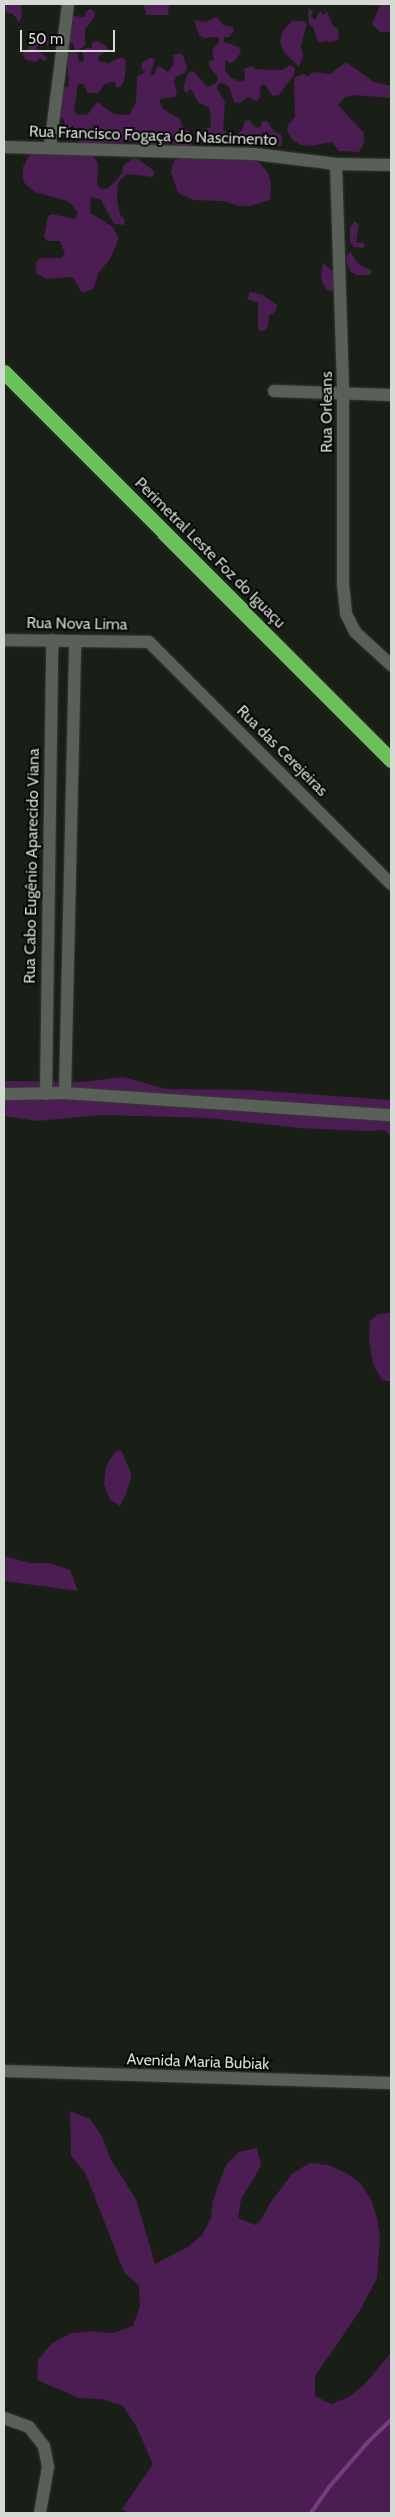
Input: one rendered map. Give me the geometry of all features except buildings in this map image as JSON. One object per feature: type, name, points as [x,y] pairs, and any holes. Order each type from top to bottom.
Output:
[{"type":"highway","name":"Perimetral Leste Foz do Iguaçu","points":[[4,372],[391,760]]},
{"type":"street","points":[[50,147],[68,4]]},
{"type":"street","name":"Rua Francisco Fogaça do Nascimento","points":[[4,147],[255,154],[336,164],[391,165]]},
{"type":"street","name":"Rua Orleans","points":[[336,164],[343,392],[343,567],[346,614],[356,632],[391,665]]},
{"type":"street","points":[[274,391],[391,395]]},
{"type":"street","name":"Rua Nova Lima","points":[[4,640],[150,642]]},
{"type":"street","name":"Rua Cabo Eugênio Aparecido Viana","points":[[46,1094],[52,640]]},
{"type":"street","points":[[65,1093],[75,641]]},
{"type":"street","name":"Rua das Cerejeiras","points":[[150,642],[391,884]]},
{"type":"street","points":[[374,648],[391,648]]},
{"type":"street","points":[[4,1094],[65,1093],[391,1115]]},
{"type":"street","name":"Avenida Maria Bubiak","points":[[4,2071],[391,2083]]},
{"type":"street","points":[[4,2418],[29,2427],[44,2446],[48,2467],[40,2513]]},
{"type":"shaded area","points":[[4,4],[21,4],[22,17],[19,22],[13,14],[4,12]]},
{"type":"shaded area","points":[[143,4],[169,4],[168,15],[147,15]]},
{"type":"shaded area","points":[[359,4],[391,4],[391,32],[380,32],[372,24],[380,6]]},
{"type":"shaded area","points":[[308,8],[313,11],[311,16],[315,20],[320,11],[323,15],[327,12],[333,26],[338,29],[339,39],[329,43],[326,40],[322,43],[318,42],[313,27],[309,24]]},
{"type":"shaded area","points":[[91,9],[95,12],[94,18],[85,29],[85,45],[77,52],[79,62],[84,60],[82,51],[86,48],[92,48],[91,43],[96,41],[105,45],[108,50],[99,56],[98,61],[108,63],[122,57],[126,61],[125,77],[121,87],[116,87],[115,82],[110,82],[105,84],[98,93],[88,93],[83,84],[78,84],[74,112],[79,115],[88,114],[97,102],[114,114],[129,115],[136,102],[137,77],[145,72],[142,69],[141,63],[150,58],[155,59],[150,75],[155,74],[159,66],[168,72],[174,64],[173,55],[182,53],[187,67],[185,73],[176,77],[174,82],[177,92],[175,97],[159,99],[163,109],[181,120],[182,126],[191,133],[192,144],[187,147],[176,146],[172,143],[152,148],[132,141],[95,146],[85,145],[66,134],[64,120],[59,112],[63,108],[58,99],[60,89],[69,86],[67,55],[75,49],[73,44],[68,42],[67,24],[76,25],[69,21],[70,16],[85,17],[86,11]]},
{"type":"shaded area","points":[[217,17],[223,25],[233,27],[233,32],[229,37],[224,37],[224,42],[239,47],[241,52],[235,61],[230,63],[225,60],[225,70],[231,78],[241,82],[245,80],[244,69],[252,66],[256,69],[266,70],[282,70],[290,65],[295,68],[295,73],[279,95],[273,96],[264,84],[260,86],[260,97],[257,101],[248,97],[239,103],[234,102],[229,87],[219,83],[217,88],[225,102],[223,130],[237,134],[242,131],[245,121],[249,120],[256,128],[261,127],[261,122],[267,121],[273,130],[282,136],[281,146],[228,147],[219,141],[204,145],[196,139],[201,130],[211,127],[210,111],[208,107],[199,103],[191,89],[186,93],[183,88],[188,73],[193,71],[207,87],[216,83],[218,78],[209,66],[209,61],[214,60],[212,50],[219,42],[219,37],[203,38],[199,35],[194,20],[206,22]]},
{"type":"shaded area","points":[[292,21],[302,21],[307,24],[301,46],[303,56],[299,67],[284,52],[280,42],[282,32]]},
{"type":"shaded area","points":[[40,33],[43,38],[47,35],[51,38],[51,44],[48,47],[45,43],[39,45],[36,49],[48,58],[44,61],[40,58],[36,62],[26,60],[23,55],[24,50],[28,50],[31,35]]},
{"type":"shaded area","points":[[346,62],[374,82],[391,86],[391,98],[355,95],[345,97],[338,105],[364,133],[364,143],[359,152],[339,151],[332,142],[311,146],[301,145],[292,140],[287,130],[288,125],[295,117],[294,78],[303,74],[308,76],[313,72],[330,74]]},
{"type":"shaded area","points":[[34,153],[91,153],[98,163],[97,185],[101,189],[107,189],[115,182],[122,173],[123,166],[133,158],[138,159],[154,171],[153,177],[127,174],[118,182],[117,199],[120,215],[124,219],[125,225],[114,224],[101,200],[91,197],[90,213],[113,227],[119,238],[110,259],[99,272],[93,289],[82,293],[74,279],[69,277],[46,279],[36,273],[36,262],[41,258],[61,258],[65,254],[60,241],[48,241],[44,237],[48,216],[52,214],[74,219],[78,214],[72,204],[67,201],[35,192],[26,185],[23,180],[23,167],[29,156]]},
{"type":"shaded area","points":[[244,154],[260,163],[268,173],[271,184],[270,200],[250,206],[239,206],[223,201],[194,200],[178,193],[171,172],[174,161],[183,155]]},
{"type":"shaded area","points":[[355,221],[359,225],[356,242],[364,243],[363,248],[354,247],[350,242],[350,227]]},
{"type":"shaded area","points":[[351,252],[358,264],[372,271],[370,275],[357,275],[350,271],[346,260],[348,253]]},
{"type":"shaded area","points":[[323,263],[336,274],[336,290],[330,291],[326,289],[321,279]]},
{"type":"shaded area","points":[[250,292],[261,294],[277,305],[276,311],[269,316],[268,327],[263,331],[258,330],[258,303],[247,299]]},
{"type":"shaded area","points":[[123,1077],[166,1089],[250,1090],[391,1100],[391,1136],[385,1130],[299,1128],[209,1118],[101,1115],[37,1121],[4,1116],[4,1081],[82,1082]]},
{"type":"shaded area","points":[[378,1314],[391,1314],[391,1381],[387,1381],[382,1380],[373,1364],[369,1339],[370,1321]]},
{"type":"shaded area","points":[[121,1450],[131,1473],[131,1478],[120,1506],[110,1500],[104,1484],[106,1467],[109,1461],[115,1452]]},
{"type":"shaded area","points":[[4,1556],[30,1563],[50,1563],[70,1570],[78,1591],[4,1581]]},
{"type":"shaded area","points":[[70,2111],[90,2119],[102,2136],[111,2160],[136,2199],[155,2264],[188,2247],[202,2235],[211,2218],[213,2200],[226,2165],[239,2152],[257,2148],[261,2166],[241,2199],[238,2218],[255,2225],[262,2219],[270,2203],[293,2173],[310,2163],[329,2165],[346,2173],[361,2184],[371,2200],[377,2218],[380,2237],[377,2278],[359,2312],[315,2376],[315,2396],[331,2404],[349,2397],[364,2385],[391,2353],[391,2513],[129,2513],[122,2509],[153,2464],[136,2426],[123,2406],[102,2399],[79,2398],[37,2380],[38,2360],[51,2344],[71,2333],[92,2331],[113,2333],[133,2326],[140,2306],[139,2286],[124,2272],[85,2172],[71,2156]]},
{"type":"waterway","points":[[311,2513],[330,2486],[368,2442],[391,2420]]}]
